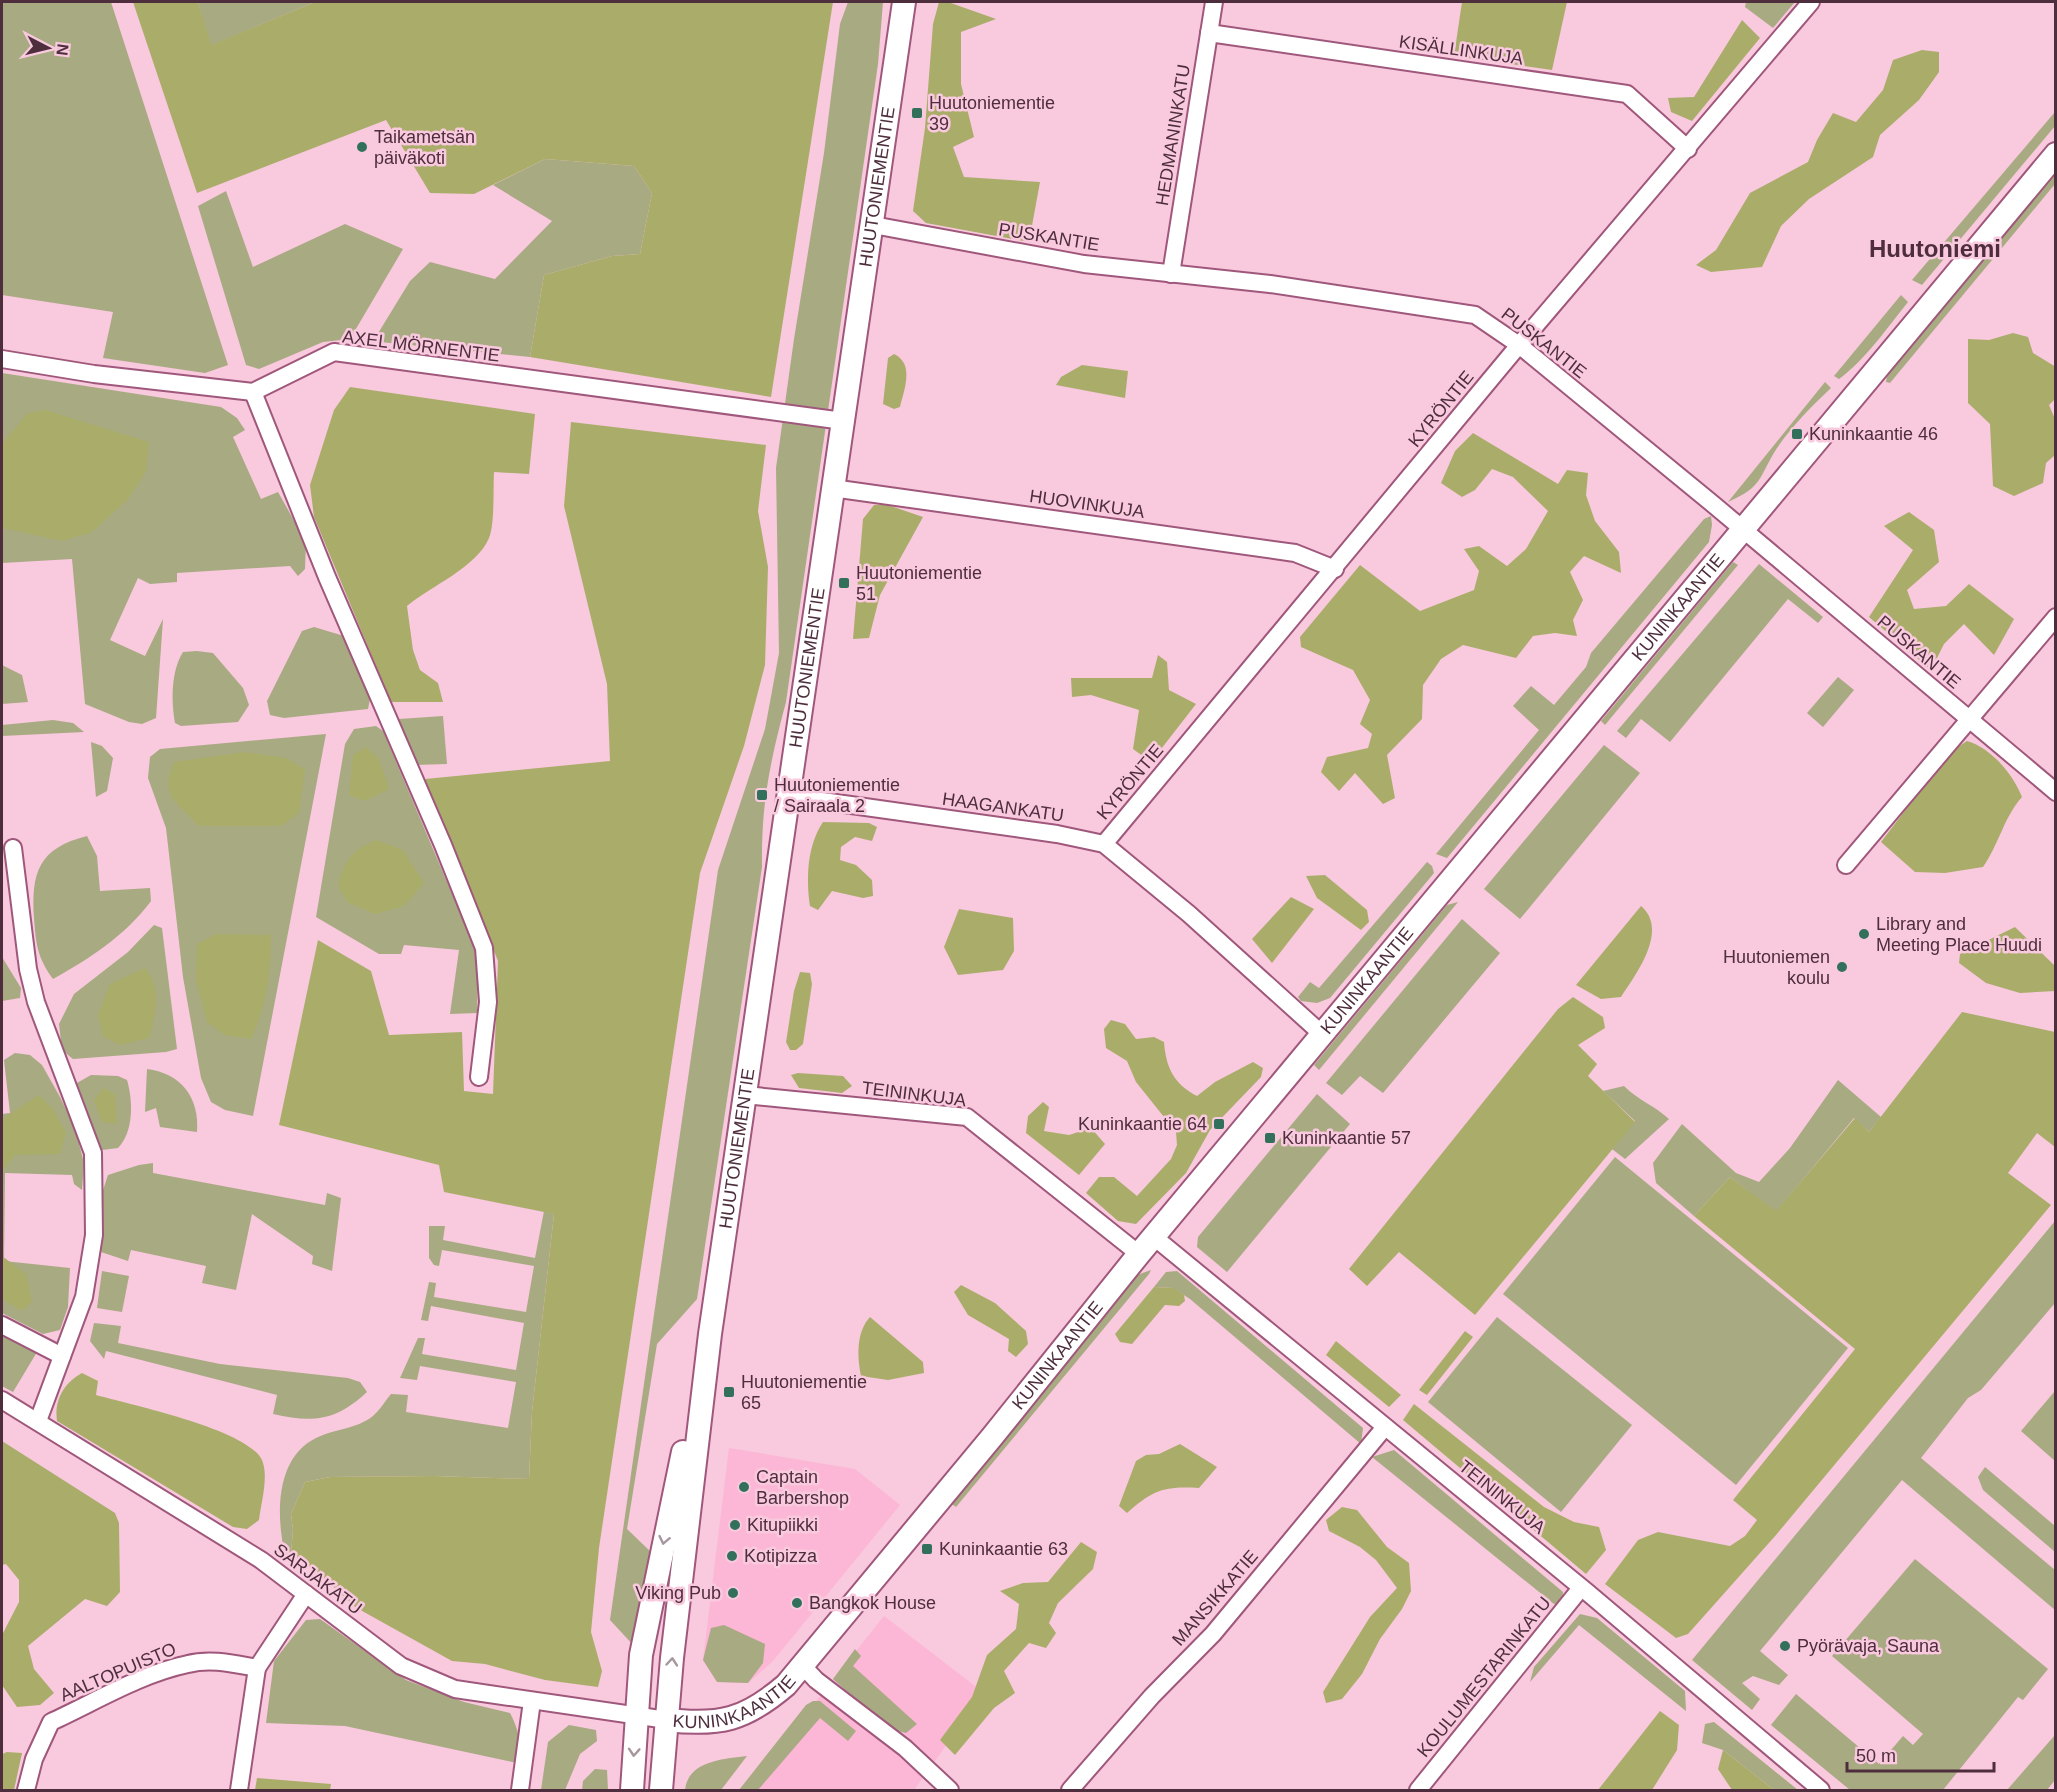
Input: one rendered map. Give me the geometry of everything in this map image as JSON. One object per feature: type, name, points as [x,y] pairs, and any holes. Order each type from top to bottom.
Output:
[{"type":"main road","name":"HUUTONIEMENTIE","points":[[661,1791],[672,1658],[710,1334],[904,2]]},
{"type":"main road","name":"KUNINKAANTIE","points":[[668,1720],[714,1722],[739,1717],[765,1703],[786,1685],[992,1437],[1139,1254],[2055,154]]},
{"type":"main road","name":"HUUTONIEMENTIE","points":[[632,1791],[641,1655],[664,1536],[710,1334]]},
{"type":"street","name":"HEDMANINKATU","points":[[1172,274],[1214,2]]},
{"type":"street","name":"KYRÖNTIE","points":[[1104,844],[1520,345],[1811,2]]},
{"type":"street","name":"KISÄLLINKUJA","points":[[1209,33],[1627,94],[1688,149]]},
{"type":"street","name":"PUSKANTIE","points":[[873,225],[1084,264],[1270,284],[1475,315],[1520,345],[2055,792]]},
{"type":"street","name":"AXEL MÖRNENTIE","points":[[253,392],[334,352],[843,421]]},
{"type":"street","points":[[2,359],[94,374],[253,392],[327,577],[443,844],[484,948],[488,1002],[479,1077]]},
{"type":"street","name":"HUOVINKUJA","points":[[832,488],[1295,553],[1335,569]]},
{"type":"street","points":[[1846,865],[2055,617]]},
{"type":"street","name":"HAAGANKATU","points":[[787,796],[1057,834],[1104,844],[1189,914],[1323,1035]]},
{"type":"street","points":[[13,848],[30,980],[93,1153],[94,1234],[84,1297],[38,1421]]},
{"type":"street","name":"TEININKUJA","points":[[745,1095],[967,1117],[1139,1254]]},
{"type":"street","name":"TEININKUJA","points":[[1154,1238],[1581,1588],[1821,1791]]},
{"type":"street","points":[[2,1325],[62,1356]]},
{"type":"street","name":"SARJAKATU","points":[[2,1400],[38,1421],[89,1456],[261,1560],[401,1666],[455,1689],[615,1714],[637,1714]]},
{"type":"street","name":"MANSIKKATIE","points":[[1070,1791],[1134,1716],[1213,1634],[1385,1427]]},
{"type":"street","name":"KOULUMESTARINKATU","points":[[1418,1791],[1581,1588]]},
{"type":"street","points":[[240,1791],[257,1668],[306,1594]]},
{"type":"street","name":"AALTOPUISTO","points":[[26,1791],[34,1759],[51,1722],[149,1676],[189,1663],[220,1661],[257,1668]]},
{"type":"street","points":[[802,1665],[816,1680],[904,1748],[950,1791]]},
{"type":"street","points":[[520,1791],[532,1701]]},
{"type":"street","name":"KUNINKAANTIE","points":[[637,1714],[668,1720]]},
{"type":"shaded area","points":[[729,1448],[855,1469],[900,1505],[773,1661],[748,1683],[717,1682],[703,1660]]},
{"type":"shaded area","points":[[884,1616],[984,1693],[914,1790],[745,1790]]},
{"type":"green space","points":[[2,2],[111,2],[228,365],[205,373],[103,358],[113,312],[2,295]]},
{"type":"green space","points":[[133,2],[198,2],[211,45],[315,2],[833,2],[771,397],[530,357],[544,275],[612,256],[640,254],[652,193],[634,166],[545,159],[474,194],[430,193],[386,120],[197,193]]},
{"type":"green space","points":[[198,2],[315,2],[210,46]]},
{"type":"green space","points":[[848,2],[883,2],[878,64],[786,702],[768,783],[763,823],[762,867],[697,1299],[657,1344],[627,1529],[652,1553],[635,1647],[610,1620],[718,870],[765,729],[779,653],[776,468],[824,153],[840,24]]},
{"type":"green space","points":[[939,2],[948,2],[996,19],[961,32],[961,84],[974,137],[953,147],[964,177],[1040,182],[1029,242],[926,223],[913,211],[925,128],[933,24]]},
{"type":"green space","points":[[1462,2],[1567,2],[1552,70],[1454,56]]},
{"type":"green space","points":[[1746,2],[1795,2],[1773,28],[1745,7]]},
{"type":"green space","points":[[1742,20],[1760,38],[1692,121],[1671,112],[1668,98],[1694,97]]},
{"type":"green space","points":[[1922,50],[1939,52],[1939,72],[1919,100],[1880,135],[1873,157],[1809,199],[1781,226],[1762,267],[1711,272],[1696,265],[1716,250],[1750,193],[1808,162],[1817,140],[1833,113],[1856,122],[1883,90],[1893,60]]},
{"type":"green space","points":[[2055,112],[2055,126],[1922,285],[1912,280]]},
{"type":"green space","points":[[545,159],[634,166],[652,193],[640,254],[612,256],[544,275],[530,357],[380,342],[377,335],[410,281],[430,262],[495,279],[552,221],[493,185]]},
{"type":"green space","points":[[2055,173],[2055,184],[1890,383],[1886,382],[1887,376]]},
{"type":"green space","points":[[226,191],[253,267],[345,224],[403,249],[350,339],[323,342],[259,369],[246,365],[198,206]]},
{"type":"green space","points":[[1901,295],[1908,302],[1876,343],[1839,379],[1834,376]]},
{"type":"green space","points":[[2013,333],[2028,337],[2033,353],[2056,367],[2055,399],[2049,405],[2055,419],[2055,455],[2046,463],[2043,483],[2014,496],[1993,486],[1990,424],[1968,403],[1968,339],[1989,340]]},
{"type":"green space","points":[[894,354],[904,364],[906,378],[900,407],[894,409],[883,404],[888,358]]},
{"type":"green space","points":[[1082,365],[1128,371],[1125,398],[1056,385],[1061,377]]},
{"type":"green space","points":[[2,373],[221,407],[237,418],[245,430],[233,437],[261,499],[278,492],[306,542],[305,569],[298,576],[290,566],[177,573],[177,582],[150,584],[138,578],[110,640],[145,656],[163,619],[156,718],[142,724],[129,722],[85,704],[72,559],[2,563]]},
{"type":"green space","points":[[1825,382],[1831,388],[1802,416],[1783,440],[1759,480],[1748,491],[1728,502]]},
{"type":"green space","points":[[350,387],[535,414],[529,474],[494,472],[491,532],[483,548],[464,567],[407,606],[413,650],[420,670],[438,683],[443,702],[391,702],[314,517],[310,485],[334,410]]},
{"type":"green space","points":[[45,410],[149,442],[146,471],[128,499],[92,532],[62,541],[2,528],[2,444],[28,413]]},
{"type":"green space","points":[[571,422],[766,445],[758,511],[768,567],[765,665],[744,746],[700,873],[599,1548],[591,1632],[602,1671],[598,1687],[545,1680],[485,1664],[452,1661],[355,1607],[323,1577],[291,1553],[293,1530],[291,1514],[305,1482],[330,1477],[435,1476],[529,1479],[532,1412],[554,1214],[444,1192],[439,1165],[279,1125],[318,940],[371,971],[389,1035],[462,1032],[464,1091],[493,1094],[498,961],[425,779],[610,761],[607,684],[564,506]]},
{"type":"green space","points":[[1473,433],[1558,484],[1567,470],[1588,473],[1586,495],[1595,521],[1619,552],[1621,573],[1584,556],[1570,572],[1583,600],[1573,620],[1577,636],[1555,633],[1533,636],[1516,658],[1463,645],[1441,659],[1423,685],[1422,719],[1387,755],[1395,798],[1383,804],[1355,773],[1339,791],[1321,772],[1327,757],[1368,748],[1372,734],[1360,724],[1370,700],[1353,670],[1301,647],[1300,637],[1360,565],[1420,611],[1474,590],[1479,571],[1464,549],[1479,546],[1507,566],[1526,549],[1548,511],[1513,477],[1492,469],[1475,490],[1462,497],[1441,483],[1455,451]]},
{"type":"green space","points":[[874,505],[888,505],[923,517],[880,595],[869,638],[853,639],[863,519]]},
{"type":"green space","points":[[1909,512],[1934,530],[1939,562],[1907,590],[1914,609],[1946,606],[1969,584],[2014,619],[1994,655],[1964,624],[1944,644],[1931,670],[1869,617],[1913,550],[1884,526]]},
{"type":"green space","points":[[1711,516],[1709,542],[1447,858],[1436,854],[1539,730],[1513,706],[1531,686],[1554,705],[1586,667],[1591,653],[1704,519]]},
{"type":"green space","points":[[1733,562],[1738,565],[1605,725],[1601,721]]},
{"type":"green space","points":[[1759,564],[1823,617],[1818,623],[1788,599],[1670,742],[1641,719],[1626,738],[1617,731]]},
{"type":"green space","points":[[314,627],[344,636],[370,699],[368,709],[284,718],[270,715],[267,701],[302,631]]},
{"type":"green space","points":[[183,652],[213,653],[243,688],[249,705],[238,722],[181,726],[175,723],[173,696],[176,668]]},
{"type":"green space","points":[[1158,655],[1167,662],[1169,690],[1196,704],[1151,762],[1133,749],[1139,710],[1091,695],[1072,697],[1071,678],[1152,678]]},
{"type":"green space","points":[[2,665],[22,675],[28,702],[2,704]]},
{"type":"green space","points":[[1838,677],[1854,690],[1823,727],[1807,713]]},
{"type":"green space","points":[[443,716],[447,764],[415,765],[399,719]]},
{"type":"green space","points":[[53,720],[73,723],[84,732],[2,736],[2,725]]},
{"type":"green space","points":[[376,726],[383,731],[478,955],[477,1013],[450,1014],[459,950],[404,945],[401,954],[379,954],[316,917],[345,744],[354,729]]},
{"type":"green space","points":[[326,734],[253,1116],[225,1110],[211,1102],[201,1078],[183,977],[166,828],[148,778],[150,757],[160,749]]},
{"type":"green space","points":[[1967,741],[1984,749],[2000,763],[2022,797],[2011,813],[1983,867],[1945,873],[1915,872],[1881,842],[1949,753]]},
{"type":"green space","points":[[91,742],[102,746],[113,758],[107,791],[96,797]]},
{"type":"green space","points":[[1604,745],[1640,773],[1520,919],[1484,889]]},
{"type":"green space","points":[[366,747],[379,759],[389,789],[365,801],[349,795],[353,755]]},
{"type":"green space","points":[[244,752],[286,758],[305,770],[299,813],[281,826],[199,826],[177,804],[170,791],[168,783],[174,762]]},
{"type":"green space","points":[[823,822],[869,823],[877,827],[872,841],[855,837],[841,847],[840,860],[856,865],[872,880],[873,896],[863,898],[832,891],[818,910],[810,906],[809,862],[814,841]]},
{"type":"green space","points":[[87,836],[97,856],[100,891],[150,888],[151,901],[130,925],[106,945],[53,979],[40,957],[37,943],[33,902],[34,887],[41,864],[48,855],[58,847]]},
{"type":"green space","points":[[376,840],[403,850],[424,883],[404,906],[375,914],[347,902],[338,886],[350,857]]},
{"type":"green space","points":[[1427,862],[1432,866],[1434,873],[1330,998],[1317,1003],[1301,1001],[1298,997],[1310,982],[1319,988]]},
{"type":"green space","points":[[1325,875],[1367,910],[1369,922],[1361,930],[1317,898],[1306,876]]},
{"type":"green space","points":[[1291,897],[1314,909],[1272,963],[1252,939]]},
{"type":"green space","points":[[1458,902],[1319,1070],[1314,1065],[1447,905]]},
{"type":"green space","points":[[1641,906],[1649,916],[1652,927],[1651,939],[1642,964],[1621,997],[1601,999],[1576,985]]},
{"type":"green space","points":[[959,909],[1013,918],[1014,951],[1003,970],[958,975],[944,947]]},
{"type":"green space","points":[[1462,919],[1500,953],[1383,1093],[1360,1076],[1342,1095],[1326,1083]]},
{"type":"green space","points":[[154,925],[162,928],[177,1049],[166,1052],[73,1059],[62,1050],[59,1024],[74,994],[128,952]]},
{"type":"green space","points":[[2015,927],[2055,966],[2055,991],[2020,993],[1986,983],[1959,963],[1960,954]]},
{"type":"green space","points":[[216,934],[271,935],[267,988],[261,1014],[251,1039],[225,1035],[207,1022],[196,980],[197,944]]},
{"type":"green space","points":[[2,957],[21,988],[20,998],[2,1001]]},
{"type":"green space","points":[[145,968],[156,993],[154,1019],[149,1038],[121,1045],[103,1037],[98,1015],[110,984]]},
{"type":"green space","points":[[800,972],[810,973],[812,984],[803,1044],[796,1050],[790,1050],[786,1042],[794,991]]},
{"type":"green space","points":[[1573,997],[1603,1017],[1605,1028],[1578,1045],[1597,1064],[1588,1076],[1635,1122],[1475,1315],[1399,1252],[1367,1286],[1349,1269],[1558,1009]]},
{"type":"green space","points":[[1962,1012],[2055,1032],[2055,1147],[2037,1133],[2008,1173],[2051,1205],[1776,1535],[1688,1634],[1676,1638],[1605,1584],[1638,1540],[1658,1532],[1730,1546],[1745,1536],[1757,1520],[1733,1500],[1855,1349],[1694,1216],[1730,1177],[1776,1211],[1855,1118],[1869,1132]]},
{"type":"green space","points":[[1111,1020],[1125,1024],[1136,1039],[1154,1037],[1164,1042],[1167,1060],[1173,1074],[1182,1086],[1197,1096],[1215,1082],[1253,1062],[1263,1068],[1261,1077],[1210,1130],[1186,1173],[1136,1224],[1118,1221],[1086,1193],[1099,1177],[1114,1177],[1137,1196],[1171,1159],[1177,1145],[1176,1132],[1136,1082],[1127,1061],[1106,1048],[1104,1029]]},
{"type":"green space","points":[[15,1053],[30,1055],[42,1065],[75,1128],[84,1163],[82,1190],[74,1184],[72,1175],[5,1173],[4,1261],[70,1268],[68,1307],[60,1330],[43,1334],[2,1313],[2,1114],[10,1113],[4,1060]]},
{"type":"green space","points":[[147,1069],[170,1076],[186,1089],[195,1108],[197,1132],[160,1127],[156,1108],[145,1112]]},
{"type":"green space","points":[[798,1073],[843,1076],[852,1086],[842,1093],[799,1088],[791,1075]]},
{"type":"green space","points":[[91,1075],[118,1076],[127,1080],[131,1116],[127,1133],[118,1148],[102,1150],[77,1083]]},
{"type":"green space","points":[[1838,1080],[1881,1117],[1869,1132],[1854,1118],[1776,1212],[1730,1177],[1694,1216],[1656,1183],[1653,1163],[1682,1124],[1736,1173],[1759,1182],[1790,1148]]},
{"type":"green space","points":[[1624,1086],[1669,1119],[1625,1159],[1612,1149],[1635,1121],[1603,1091]]},
{"type":"green space","points":[[103,1088],[115,1094],[117,1124],[102,1122],[94,1100]]},
{"type":"green space","points":[[1317,1094],[1350,1124],[1227,1272],[1197,1247],[1198,1237]]},
{"type":"green space","points":[[39,1095],[53,1109],[66,1133],[60,1154],[15,1155],[2,1172],[2,1119]]},
{"type":"green space","points":[[1043,1102],[1049,1107],[1044,1131],[1069,1135],[1091,1128],[1105,1144],[1079,1175],[1026,1133],[1028,1116]]},
{"type":"green space","points":[[1615,1157],[1848,1348],[1736,1485],[1503,1294]]},
{"type":"green space","points":[[153,1163],[153,1173],[325,1205],[327,1193],[341,1198],[332,1271],[312,1264],[313,1256],[252,1214],[236,1290],[202,1283],[206,1266],[131,1250],[128,1261],[101,1252],[102,1193],[108,1175]]},
{"type":"green space","points":[[544,1211],[554,1214],[532,1412],[529,1479],[435,1476],[330,1477],[305,1482],[291,1514],[293,1530],[291,1553],[285,1555],[280,1506],[286,1474],[293,1459],[303,1447],[316,1438],[367,1420],[376,1414],[391,1394],[408,1395],[406,1412],[508,1428],[516,1382],[420,1366],[417,1380],[400,1378],[418,1338],[425,1338],[422,1354],[516,1370],[524,1323],[431,1306],[428,1321],[421,1320],[429,1282],[436,1283],[434,1297],[526,1312],[534,1266],[442,1250],[439,1266],[434,1265],[429,1258],[429,1226],[445,1226],[443,1240],[535,1258]]},
{"type":"green space","points":[[2055,1221],[2055,1303],[1981,1390],[1968,1398],[1921,1458],[2055,1570],[2055,1610],[1902,1480],[1760,1651],[1788,1675],[1779,1685],[1753,1676],[1742,1683],[1760,1699],[1752,1710],[1692,1660]]},
{"type":"green space","points":[[2,1256],[26,1274],[32,1302],[21,1311],[2,1299]]},
{"type":"green space","points":[[1151,1270],[956,1507],[952,1504],[958,1491],[1137,1275]]},
{"type":"green space","points":[[102,1271],[129,1276],[122,1312],[97,1308]]},
{"type":"green space","points":[[1177,1271],[1363,1428],[1361,1444],[1190,1299],[1173,1288],[1154,1287],[1166,1272]]},
{"type":"green space","points":[[961,1285],[995,1303],[1026,1331],[1028,1344],[1016,1357],[1008,1351],[1009,1339],[968,1315],[954,1292]]},
{"type":"green space","points":[[1154,1287],[1174,1288],[1184,1295],[1185,1301],[1179,1306],[1165,1305],[1132,1344],[1120,1342],[1115,1334]]},
{"type":"green space","points":[[870,1317],[923,1362],[924,1373],[888,1380],[861,1376],[860,1337]]},
{"type":"green space","points":[[1497,1317],[1632,1425],[1561,1512],[1428,1402]]},
{"type":"green space","points":[[94,1323],[121,1326],[118,1343],[220,1364],[348,1378],[360,1382],[367,1392],[345,1409],[323,1417],[312,1419],[273,1414],[277,1395],[106,1351],[104,1359],[90,1341]]},
{"type":"green space","points":[[1465,1331],[1473,1337],[1427,1395],[1419,1390]]},
{"type":"green space","points":[[2,1334],[37,1352],[13,1392],[2,1386]]},
{"type":"green space","points":[[1336,1341],[1401,1395],[1389,1407],[1326,1355]]},
{"type":"green space","points":[[82,1373],[98,1381],[96,1395],[212,1428],[235,1438],[252,1449],[262,1460],[265,1474],[259,1520],[247,1529],[233,1527],[57,1421],[57,1406],[65,1387]]},
{"type":"green space","points":[[2055,1391],[2055,1461],[2021,1431]]},
{"type":"green space","points":[[1414,1404],[1544,1507],[1574,1522],[1599,1527],[1606,1550],[1586,1574],[1403,1420]]},
{"type":"green space","points":[[2,1441],[115,1513],[119,1523],[120,1592],[107,1606],[85,1599],[28,1646],[34,1669],[54,1693],[40,1705],[17,1707],[2,1685],[2,1635],[19,1602],[19,1580],[6,1564],[2,1565]]},
{"type":"green space","points":[[1180,1444],[1217,1467],[1199,1488],[1160,1491],[1144,1499],[1127,1513],[1119,1506],[1136,1461],[1146,1455],[1159,1454]]},
{"type":"green space","points":[[1394,1450],[1563,1592],[1562,1603],[1559,1606],[1554,1604],[1372,1457]]},
{"type":"green space","points":[[1985,1467],[2055,1526],[2055,1552],[1983,1490],[1978,1477]]},
{"type":"green space","points":[[1342,1507],[1357,1510],[1387,1547],[1409,1563],[1411,1591],[1402,1609],[1380,1639],[1362,1674],[1342,1699],[1326,1703],[1323,1692],[1370,1617],[1397,1588],[1376,1560],[1360,1547],[1329,1531],[1326,1520]]},
{"type":"green space","points":[[1081,1542],[1097,1552],[1093,1569],[1058,1603],[1049,1623],[1056,1633],[1046,1648],[1029,1643],[1004,1671],[1015,1693],[994,1708],[955,1755],[940,1740],[972,1697],[987,1655],[1016,1629],[1019,1604],[1000,1591],[1023,1583],[1048,1582]]},
{"type":"green space","points":[[1915,1559],[2048,1669],[2023,1700],[2018,1697],[1943,1790],[1850,1790],[1771,1725],[1796,1694],[1879,1764],[1903,1736],[1913,1745],[1923,1734],[1832,1656]]},
{"type":"green space","points":[[1580,1614],[1597,1618],[1685,1691],[1686,1711],[1579,1625],[1530,1682],[1534,1667]]},
{"type":"green space","points":[[320,1619],[406,1680],[464,1702],[510,1713],[519,1737],[517,1763],[345,1726],[266,1723],[274,1661],[306,1620]]},
{"type":"green space","points":[[724,1625],[765,1644],[763,1663],[748,1683],[717,1682],[703,1660],[711,1628]]},
{"type":"green space","points":[[855,1649],[861,1656],[853,1666],[917,1724],[906,1733],[890,1729],[833,1679]]},
{"type":"green space","points":[[813,1701],[820,1701],[856,1731],[848,1741],[820,1718],[758,1790],[739,1790],[806,1705]]},
{"type":"green space","points":[[1660,1711],[1679,1725],[1677,1750],[1652,1790],[1598,1790]]},
{"type":"green space","points":[[1714,1722],[1798,1790],[1774,1790],[1723,1750],[1702,1743],[1705,1724]]},
{"type":"green space","points":[[569,1725],[596,1730],[597,1741],[580,1754],[565,1790],[541,1790],[548,1742]]},
{"type":"green space","points":[[2055,1735],[2055,1780],[2047,1790],[2007,1790]]},
{"type":"green space","points":[[1723,1750],[1774,1790],[1732,1790],[1718,1769]]},
{"type":"green space","points":[[22,1753],[14,1790],[2,1790],[2,1754]]},
{"type":"green space","points":[[747,1756],[721,1790],[685,1790],[688,1780],[700,1767],[718,1760]]},
{"type":"green space","points":[[595,1769],[607,1770],[608,1790],[582,1790],[583,1781]]},
{"type":"green space","points":[[257,1778],[331,1784],[330,1790],[255,1790]]},
{"type":"place","name":"Huutoniementie 39","points":[[917,113]]},
{"type":"place","name":"Taikametsän päiväkoti","points":[[362,147]]},
{"type":"place","name":"Kuninkaantie 46","points":[[1797,434]]},
{"type":"place","name":"Huutoniementie 51","points":[[844,583]]},
{"type":"place","name":"Huutoniementie / Sairaala 2","points":[[762,795]]},
{"type":"place","name":"Library and Meeting Place Huudi","points":[[1864,934]]},
{"type":"place","name":"Huutoniemen koulu","points":[[1842,967]]},
{"type":"place","name":"Kuninkaantie 64","points":[[1219,1124]]},
{"type":"place","name":"Kuninkaantie 57","points":[[1270,1138]]},
{"type":"place","name":"Huutoniementie 65","points":[[729,1392]]},
{"type":"place","name":"Captain Barbershop","points":[[744,1487]]},
{"type":"place","name":"Kitupiikki","points":[[735,1525]]},
{"type":"place","name":"Kuninkaantie 63","points":[[927,1549]]},
{"type":"place","name":"Kotipizza","points":[[732,1556]]},
{"type":"place","name":"Viking Pub","points":[[733,1593]]},
{"type":"place","name":"Bangkok House","points":[[797,1603]]},
{"type":"place","name":"Pyörävaja, Sauna","points":[[1785,1646]]},
{"type":"district","name":"Huutoniemi","points":[[1935,249]]}]
